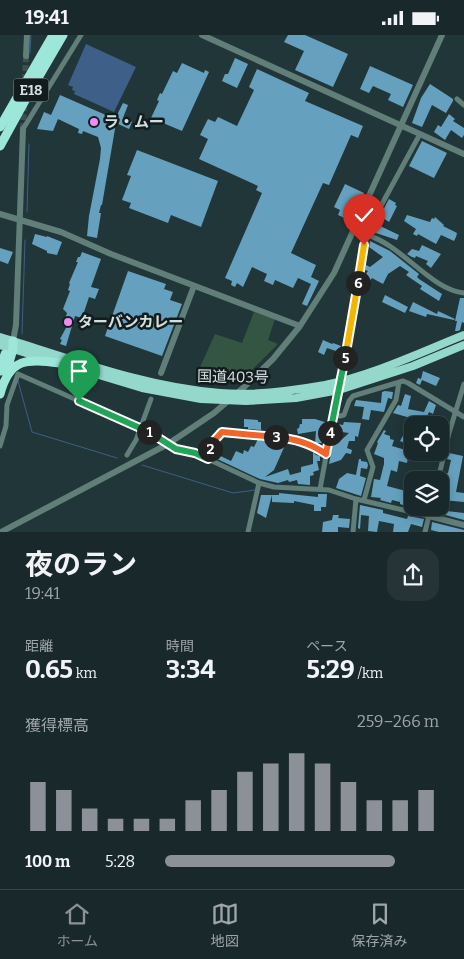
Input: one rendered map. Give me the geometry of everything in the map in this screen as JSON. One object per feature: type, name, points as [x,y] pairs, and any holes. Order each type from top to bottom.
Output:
[{"type":"highway","name":"E18","points":[[0,127],[53,35]]},
{"type":"highway","name":"E18","points":[[0,146],[64,35]]},
{"type":"highway","name":"国道403号","points":[[0,337],[8,346],[142,388],[178,395],[218,397],[325,385],[341,381],[464,335]]},
{"type":"highway","name":"国道403号","points":[[8,346],[146,382],[246,401],[296,398],[339,389],[404,369],[464,345]]},
{"type":"highway","points":[[0,371],[8,346]]},
{"type":"highway","points":[[1,390],[8,346]]},
{"type":"highway","points":[[1,390],[10,371],[18,363],[33,360],[60,363]]},
{"type":"street","points":[[26,56],[27,35]]},
{"type":"street","points":[[8,346],[16,325],[23,129],[81,35]]},
{"type":"street","points":[[1,531],[168,444],[214,413],[272,359],[300,326],[338,264],[442,35]]},
{"type":"street","points":[[207,36],[464,154]]},
{"type":"street","points":[[457,99],[464,105]]},
{"type":"street","points":[[320,489],[367,235],[370,226],[420,134]]},
{"type":"street","points":[[0,214],[61,233],[300,326]]},
{"type":"street","points":[[367,235],[396,250],[440,285],[458,293],[464,293]]},
{"type":"street","points":[[159,376],[194,286]]},
{"type":"street","points":[[0,446],[6,426],[7,405],[18,374],[154,434],[179,450],[195,453],[259,483],[274,487],[320,489],[404,510]]},
{"type":"street","points":[[334,415],[344,415],[353,396],[399,382],[408,383],[464,417]]},
{"type":"street","points":[[364,501],[373,467],[367,449],[396,400],[399,382]]},
{"type":"street","points":[[440,471],[464,383]]},
{"type":"street","points":[[127,455],[136,440],[151,399]]},
{"type":"street","points":[[208,459],[211,444],[222,432],[294,438],[326,454]]},
{"type":"street","points":[[248,531],[259,483]]},
{"type":"street","points":[[354,531],[356,499]]},
{"type":"street","points":[[425,531],[429,516],[464,525]]},
{"type":"green space","points":[[254,312],[275,319],[268,340],[278,344],[241,381],[196,376],[215,334],[242,343]]},
{"type":"water","points":[[86,44],[136,67],[114,112],[74,94],[73,87],[68,85]]},
{"type":"building","points":[[288,35],[305,35],[348,54],[333,87],[295,70],[304,51],[284,42]]},
{"type":"building","points":[[235,58],[248,64],[237,88],[222,81],[225,74],[228,74]]},
{"type":"building","points":[[182,63],[204,73],[205,70],[209,72],[182,131],[151,118],[159,101],[157,100],[160,93],[162,94],[173,71],[177,73]]},
{"type":"building","points":[[370,66],[413,85],[403,107],[388,100],[391,94],[373,86],[369,93],[360,89]]},
{"type":"building","points":[[257,69],[309,93],[305,101],[363,126],[358,138],[351,135],[329,185],[323,183],[291,253],[316,265],[311,277],[319,281],[307,306],[302,304],[311,284],[298,278],[293,288],[275,280],[273,285],[264,281],[267,274],[252,267],[243,287],[237,283],[235,287],[231,285],[232,281],[225,278],[262,193],[256,190],[258,186],[199,159],[208,139],[200,135],[208,119],[215,122],[218,117],[237,126],[254,90],[249,87]]},
{"type":"building","points":[[430,84],[453,99],[453,101],[446,113],[432,105],[422,127],[412,123],[421,98]]},
{"type":"building","points":[[60,95],[115,119],[123,103],[128,105],[123,118],[132,122],[129,129],[116,123],[99,213],[101,213],[97,238],[87,236],[100,159],[101,148],[98,137],[83,131],[82,134],[78,133],[79,129],[58,119],[53,131],[37,129],[44,112],[51,115]]},
{"type":"building","points":[[449,114],[455,119],[453,121],[464,128],[462,138],[451,130],[445,140],[434,132],[438,125],[441,127]]},
{"type":"building","points":[[422,141],[447,153],[434,178],[409,166]]},
{"type":"building","points":[[137,150],[218,181],[201,227],[171,215],[168,223],[129,208],[131,203],[122,200],[131,176],[127,175]]},
{"type":"building","points":[[345,184],[364,193],[351,221],[338,215],[340,210],[334,207]]},
{"type":"building","points":[[389,199],[396,203],[395,205],[397,206],[389,222],[380,216]]},
{"type":"building","points":[[407,215],[430,222],[435,217],[443,226],[457,233],[454,241],[441,235],[436,244],[418,234],[417,236],[413,234],[416,229],[404,221]]},
{"type":"building","points":[[376,224],[399,235],[397,240],[373,232]]},
{"type":"building","points":[[35,234],[62,242],[57,255],[47,253],[47,251],[32,244]]},
{"type":"building","points":[[370,241],[390,251],[419,274],[417,277],[419,279],[442,294],[439,301],[420,289],[422,286],[406,275],[409,272],[400,266],[388,274],[383,284],[372,278],[366,287],[362,284],[363,278],[368,271],[365,270],[366,265],[370,267],[383,257],[369,247]]},
{"type":"building","points":[[422,245],[441,254],[431,268],[426,264],[428,261],[407,254],[412,249],[419,251]]},
{"type":"building","points":[[0,248],[13,252],[8,264],[0,261]]},
{"type":"building","points":[[82,252],[101,259],[91,287],[99,289],[95,299],[89,297],[82,318],[75,316],[66,346],[60,344],[62,340],[60,339],[67,326],[63,325],[67,313],[63,309],[70,291],[68,290],[69,283],[78,262],[76,262]]},
{"type":"building","points":[[128,271],[166,284],[164,289],[173,292],[170,300],[182,304],[162,356],[105,336]]},
{"type":"building","points":[[385,295],[408,307],[405,313],[382,302]]},
{"type":"building","points":[[460,298],[464,298],[464,323],[462,322],[460,330],[455,331],[457,321],[455,321]]},
{"type":"building","points":[[413,302],[437,314],[438,311],[455,319],[427,314],[426,317],[409,311]]},
{"type":"building","points":[[323,340],[341,346],[339,352],[327,348],[324,355],[318,352]]},
{"type":"building","points":[[423,371],[440,378],[436,386],[422,380],[420,385],[416,383],[418,378],[421,379]]},
{"type":"building","points":[[382,392],[393,392],[392,399],[388,398],[384,412],[371,410],[369,420],[362,419],[364,407],[354,406],[356,400],[381,403]]},
{"type":"building","points":[[405,394],[411,396],[408,409],[424,412],[429,401],[436,405],[433,414],[429,412],[427,416],[404,416],[393,413],[398,405],[401,406]]},
{"type":"building","points":[[244,419],[258,420],[258,422],[261,422],[261,430],[244,427]]},
{"type":"building","points":[[302,419],[315,419],[328,423],[324,443],[315,443],[316,431],[298,434],[297,429],[302,424]]},
{"type":"building","points":[[344,422],[361,423],[358,437],[355,436],[355,441],[349,441],[347,448],[352,450],[351,454],[346,453],[341,460],[329,464],[333,441],[339,442],[349,433],[335,431],[336,424],[343,425]]},
{"type":"building","points":[[384,430],[386,431],[384,434],[394,440],[392,446],[404,450],[404,461],[407,461],[407,463],[399,461],[397,472],[391,470],[387,486],[404,490],[404,505],[400,504],[400,502],[392,500],[391,503],[380,500],[381,498],[371,497],[374,479],[380,480],[384,464],[384,458],[374,454],[377,442]]},
{"type":"building","points":[[404,434],[404,443],[400,441]]},
{"type":"building","points":[[258,439],[286,443],[274,470],[265,477],[288,469],[290,475],[301,472],[301,467],[313,464],[313,452],[320,456],[320,461],[317,461],[319,470],[313,472],[314,475],[310,476],[310,485],[298,484],[297,480],[278,483],[260,479],[213,457],[214,453],[231,461],[236,451],[243,454],[244,450],[248,452],[251,446],[254,447]]},
{"type":"building","points":[[449,453],[463,456],[456,492],[464,493],[464,502],[449,501],[448,471],[451,460],[449,460]]},
{"type":"building","points":[[359,459],[367,462],[368,465],[367,469],[361,468],[360,476],[366,478],[361,496],[336,488],[339,479],[347,473],[356,475]]},
{"type":"building","points":[[279,493],[318,497],[318,494],[327,494],[326,507],[321,507],[321,511],[314,511],[314,505],[294,501],[294,503],[272,502],[272,495],[279,495]]},
{"type":"building","points":[[261,495],[272,495],[266,518],[257,513]]},
{"type":"building","points":[[360,505],[383,510],[383,513],[407,519],[408,516],[424,519],[422,527],[411,524],[408,532],[393,532],[394,524],[379,521],[377,532],[368,531],[369,516],[361,515],[360,529],[358,528]]},
{"type":"building","points":[[449,511],[464,513],[464,520],[449,516]]},
{"type":"building","points":[[333,515],[339,515],[338,518],[350,519],[349,528],[338,527],[338,532],[322,532],[323,522],[332,520]]},
{"type":"building","points":[[432,522],[464,530],[464,532],[439,532],[431,530]]},
{"type":"waterway","points":[[30,53],[31,35]]},
{"type":"waterway","points":[[27,212],[29,144]]},
{"type":"waterway","points":[[22,334],[25,240]]},
{"type":"waterway","points":[[18,381],[32,432],[117,458]]},
{"type":"waterway","points":[[142,465],[233,493],[255,490]]},
{"type":"tunnel","points":[[25,80],[26,56]]},
{"type":"tunnel","points":[[23,129],[24,105]]},
{"type":"place","name":"ラ・ムー","points":[[94,122]]},
{"type":"place","name":"ターバンカレー","points":[[68,322]]},
{"type":"route","points":[[79,401],[154,434],[176,449],[195,453],[208,459],[211,444],[222,432],[294,438],[326,454],[344,366],[364,245]]}]
